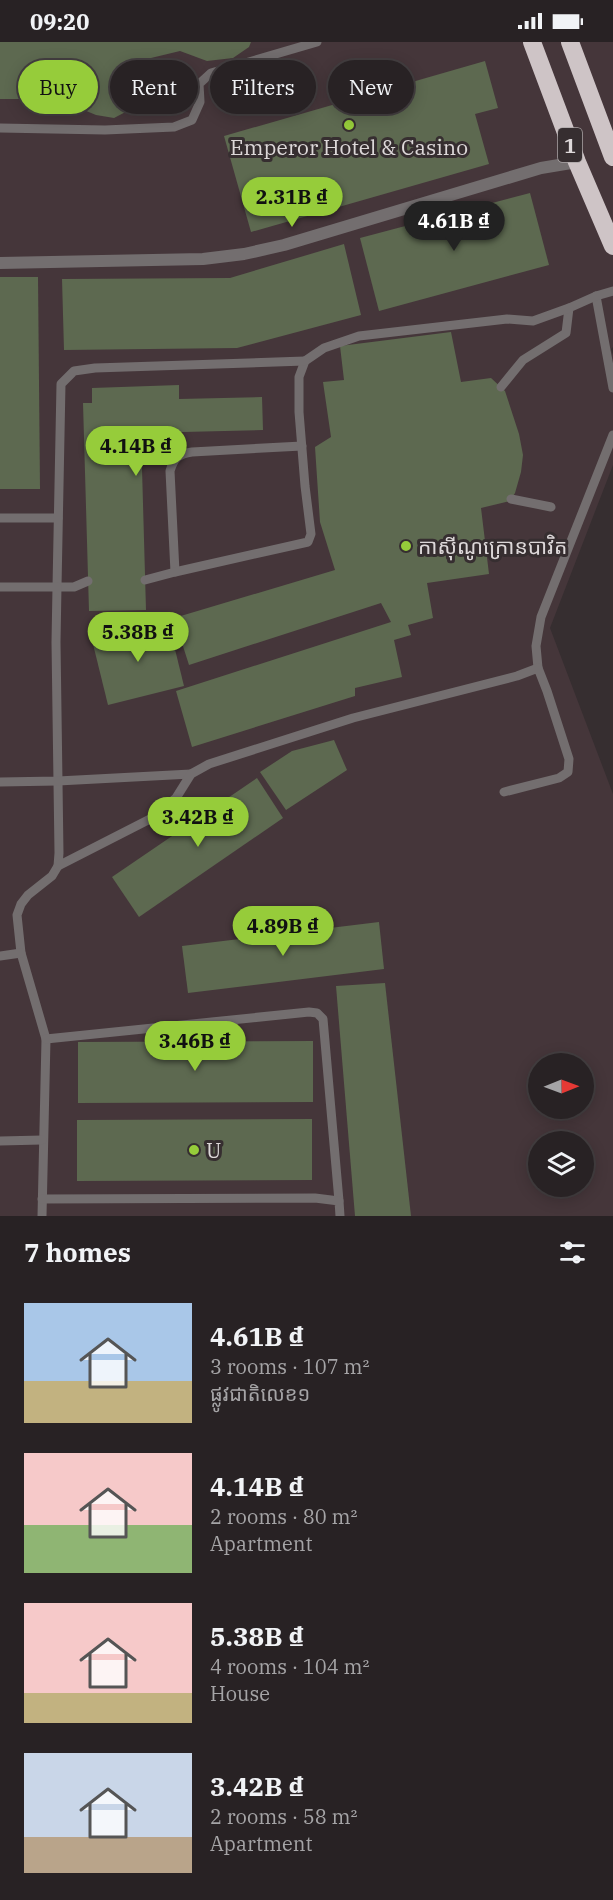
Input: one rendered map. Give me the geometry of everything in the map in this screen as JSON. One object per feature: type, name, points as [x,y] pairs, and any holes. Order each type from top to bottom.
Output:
[{"type":"highway","name":"1","points":[[532,42],[577,162],[613,246]]},
{"type":"highway","name":"1","points":[[570,42],[607,123],[613,157]]},
{"type":"street","points":[[0,263],[203,259],[244,254],[284,245],[541,168],[577,162]]},
{"type":"lane","points":[[0,128],[105,130],[174,127],[192,120],[200,102],[199,84],[211,72],[318,42]]},
{"type":"lane","points":[[42,1216],[46,1039],[21,953],[17,915],[28,895],[52,876],[58,866],[56,642],[61,384],[74,371],[95,369],[305,361],[324,348],[359,336],[507,319],[533,321],[613,291]]},
{"type":"lane","points":[[596,296],[613,388]]},
{"type":"lane","points":[[501,387],[524,360],[566,333],[569,308]]},
{"type":"lane","points":[[145,580],[308,542],[311,534],[299,412],[299,377],[305,361]]},
{"type":"lane","points":[[504,792],[559,778],[567,772],[569,759],[538,668],[536,646],[541,617],[613,435]]},
{"type":"lane","points":[[175,572],[170,471],[174,459],[181,454],[192,452],[302,446]]},
{"type":"lane","points":[[511,499],[551,507]]},
{"type":"lane","points":[[0,519],[58,518]]},
{"type":"lane","points":[[0,586],[74,587],[88,581]]},
{"type":"lane","points":[[0,782],[191,774],[209,764],[353,718],[517,676],[538,668]]},
{"type":"lane","points":[[58,866],[150,819],[176,798],[191,774]]},
{"type":"lane","points":[[0,956],[21,953]]},
{"type":"lane","points":[[46,1039],[317,1013],[323,1019],[340,1216]]},
{"type":"lane","points":[[0,1141],[42,1140]]},
{"type":"lane","points":[[42,1199],[315,1197],[339,1201]]},
{"type":"shaded area","points":[[0,42],[613,42],[613,347],[611,349],[613,355],[613,465],[550,628],[613,794],[613,1216],[0,1216]]},
{"type":"building","points":[[0,42],[251,42],[249,47],[233,58],[207,61],[180,51],[151,58],[151,60],[110,60],[110,114],[122,114],[114,118],[94,114],[98,114],[98,60],[18,60],[18,99],[0,99]]},
{"type":"building","points":[[485,61],[498,108],[475,114],[489,164],[251,232],[224,136],[301,114],[316,114],[316,110],[328,106],[328,114],[414,114],[414,81]]},
{"type":"building","points":[[530,193],[549,265],[379,311],[360,238]]},
{"type":"building","points":[[344,244],[361,315],[237,348],[64,350],[62,279],[230,278]]},
{"type":"building","points":[[0,277],[38,277],[40,489],[0,489]]},
{"type":"building","name":"កាស៊ីណូក្រោនបាវិត","points":[[451,332],[461,382],[491,378],[505,391],[519,434],[523,455],[521,472],[515,493],[510,501],[481,508],[489,574],[427,583],[433,618],[408,625],[411,635],[394,640],[402,677],[355,688],[355,696],[192,747],[176,691],[391,622],[381,603],[189,665],[174,618],[335,570],[320,522],[315,447],[331,437],[323,382],[344,380],[340,346]]},
{"type":"building","points":[[179,385],[179,399],[262,397],[263,430],[141,433],[146,610],[89,611],[83,403],[92,403],[92,388]]},
{"type":"building","points":[[168,621],[184,686],[108,705],[92,640]]},
{"type":"building","points":[[334,740],[347,770],[286,810],[260,772],[292,751]]},
{"type":"building","points":[[257,778],[283,818],[139,917],[112,877]]},
{"type":"building","points":[[379,922],[384,969],[188,993],[182,946]]},
{"type":"building","points":[[385,983],[411,1216],[355,1216],[336,986]]},
{"type":"building","points":[[313,1041],[313,1102],[78,1103],[78,1042]]},
{"type":"building","name":"U","points":[[312,1119],[312,1180],[77,1181],[77,1120]]},
{"type":"place","name":"Emperor Hotel & Casino","points":[[349,125]]},
{"type":"place","name":"កាស៊ីណូក្រោនបាវិត","points":[[406,546]]},
{"type":"place","name":"U","points":[[194,1150]]}]
